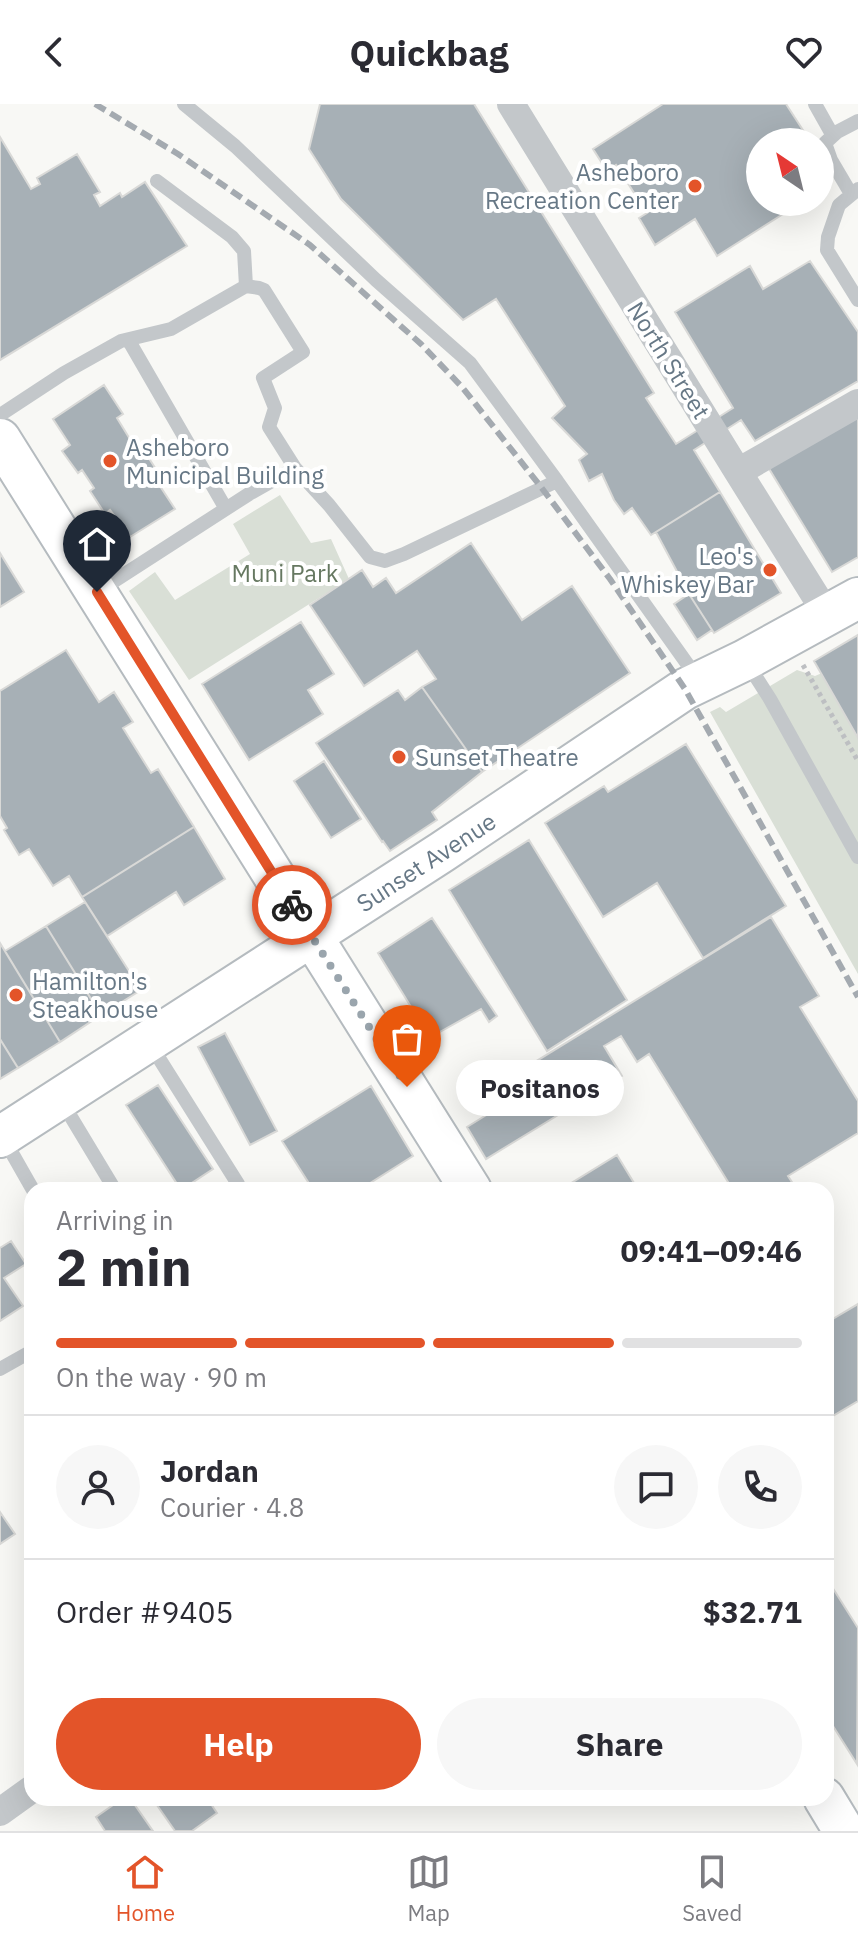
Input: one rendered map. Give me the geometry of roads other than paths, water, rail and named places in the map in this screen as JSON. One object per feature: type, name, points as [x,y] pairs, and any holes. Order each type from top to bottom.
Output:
[{"type":"main road","points":[[7,465],[97,592],[466,1182]]},
{"type":"main road","name":"Sunset Avenue","points":[[1,1136],[442,852],[685,689],[843,607]]},
{"type":"street","name":"North Street","points":[[511,104],[738,472],[843,607]]},
{"type":"street","points":[[738,472],[858,403]]},
{"type":"street","points":[[0,1812],[24,1795]]},
{"type":"lane","points":[[184,104],[235,146],[376,280],[470,363],[700,682]]},
{"type":"lane","points":[[815,104],[828,128]]},
{"type":"lane","points":[[834,135],[858,121]]},
{"type":"lane","points":[[834,164],[854,191],[839,205],[827,250],[858,300]]},
{"type":"lane","points":[[157,181],[232,237],[244,251],[246,286]]},
{"type":"lane","points":[[0,415],[64,373],[121,341],[171,329],[246,286],[264,290],[303,352],[263,378],[275,408],[269,427],[295,468],[370,557],[385,561],[404,554],[557,481]]},
{"type":"lane","points":[[129,341],[226,509]]},
{"type":"lane","points":[[97,592],[295,468]]},
{"type":"lane","points":[[745,660],[858,857]]},
{"type":"lane","points":[[148,1042],[237,1182]]},
{"type":"lane","points":[[60,1098],[110,1182]]},
{"type":"lane","points":[[1,1136],[28,1182]]},
{"type":"lane","points":[[0,1369],[24,1356]]},
{"type":"railway","points":[[95,104],[178,154],[310,245],[421,344],[462,387],[610,579],[685,689],[858,997]]},
{"type":"place","name":"Asheboro Recreation Center","points":[[695,186]]},
{"type":"place","name":"Asheboro Municipal Building","points":[[110,461]]},
{"type":"place","name":"Leo's Whiskey Bar","points":[[770,570]]},
{"type":"place","name":"Sunset Theatre","points":[[399,757]]},
{"type":"place","name":"Hamilton's Steakhouse","points":[[16,995]]},
{"type":"place","name":"Positanos","points":[[407,1087]]},
{"type":"park label","name":"Muni Park","points":[[285,573]]}]
